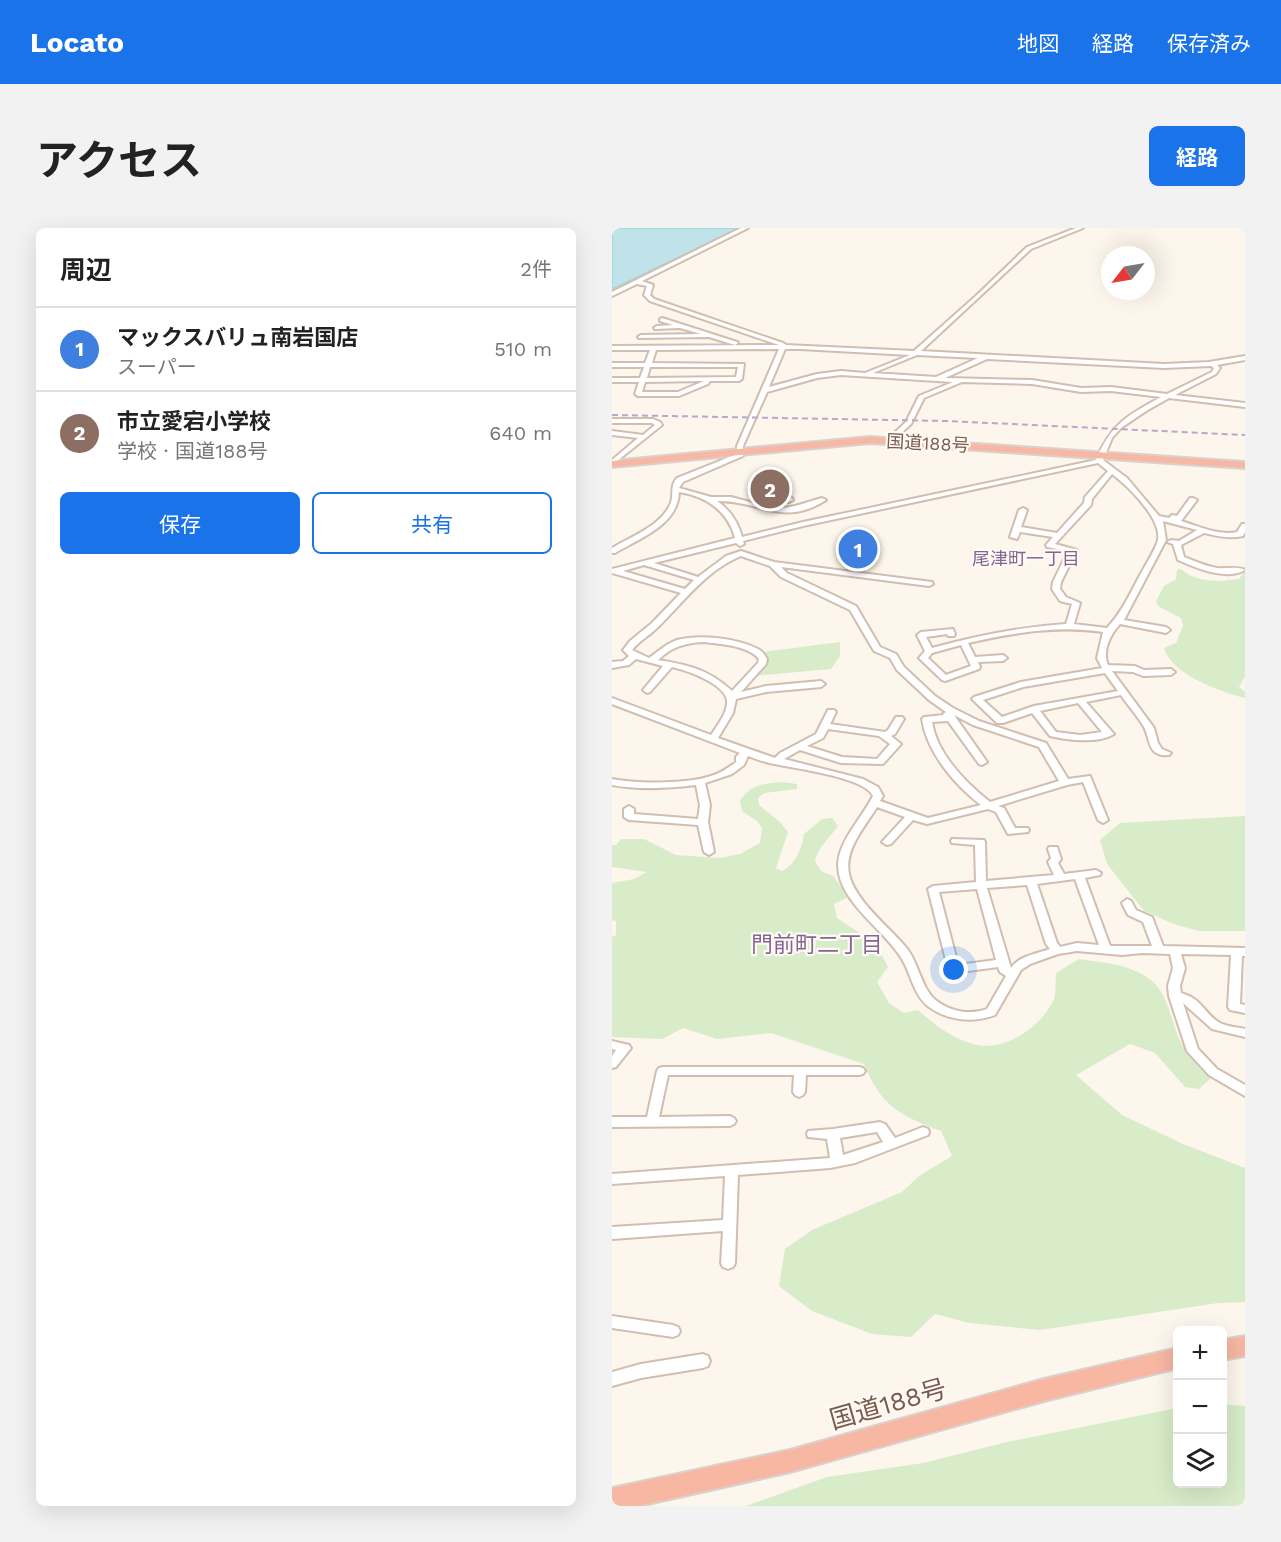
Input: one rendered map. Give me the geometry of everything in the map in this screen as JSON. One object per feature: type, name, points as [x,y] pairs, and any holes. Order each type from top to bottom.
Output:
[{"type":"highway","name":"国道188号","points":[[612,464],[846,441],[894,440],[1100,458],[1245,465]]},
{"type":"highway","points":[[1227,1349],[1245,1346]]},
{"type":"highway","name":"国道188号","points":[[612,1500],[790,1461],[1044,1390],[1173,1359]]},
{"type":"street","points":[[612,294],[745,228]]},
{"type":"street","points":[[865,374],[912,356],[1029,248],[1080,228]]},
{"type":"street","points":[[638,282],[650,285],[647,295],[652,300],[776,341],[783,346]]},
{"type":"street","points":[[662,320],[733,342],[736,346]]},
{"type":"street","points":[[622,348],[669,322]]},
{"type":"street","points":[[657,328],[684,326]]},
{"type":"street","points":[[641,337],[714,336]]},
{"type":"street","points":[[612,551],[661,524],[675,503],[675,489],[680,480],[741,455],[740,446],[783,346]]},
{"type":"street","points":[[612,348],[783,346],[917,351],[1164,366],[1213,364],[1245,358]]},
{"type":"street","points":[[654,347],[638,394],[679,393],[706,383],[708,380]]},
{"type":"street","points":[[937,379],[989,356]]},
{"type":"street","points":[[613,571],[739,538],[1100,458],[1114,431],[1167,396],[1214,373],[1217,368],[1213,364]]},
{"type":"street","points":[[612,365],[742,365],[739,379],[612,380]]},
{"type":"street","points":[[765,390],[828,374],[865,374],[960,381],[1032,382],[1081,390],[1111,389],[1245,405]]},
{"type":"street","points":[[894,440],[893,437],[909,423],[921,397],[960,381]]},
{"type":"street","points":[[612,421],[658,423],[659,425],[621,454],[612,464]]},
{"type":"street","points":[[612,433],[644,437]]},
{"type":"street","points":[[612,453],[621,454]]},
{"type":"street","points":[[1100,458],[1155,516],[1162,540],[1118,621],[1109,631],[1101,658],[1149,728],[1153,744],[1159,751],[1166,753]]},
{"type":"street","points":[[1068,627],[1077,603],[1063,599],[1056,589],[1073,550],[1050,545],[1088,503],[1112,470]]},
{"type":"street","points":[[675,489],[711,499],[737,499],[780,511],[820,497],[841,516]]},
{"type":"street","points":[[760,505],[765,498],[789,500]]},
{"type":"street","points":[[711,499],[733,520],[737,527],[741,553]]},
{"type":"street","points":[[1155,516],[1179,519],[1192,500]]},
{"type":"street","points":[[883,507],[889,516]]},
{"type":"street","points":[[1023,510],[1015,533],[1058,535]]},
{"type":"street","points":[[1155,516],[1203,530],[1237,535],[1241,534],[1245,526]]},
{"type":"street","points":[[1162,540],[1176,543],[1203,530]]},
{"type":"street","points":[[1176,543],[1181,558],[1200,567],[1213,572],[1241,570]]},
{"type":"street","points":[[712,739],[727,717],[732,702],[731,697],[710,678],[693,669],[635,656],[627,650],[687,592],[724,562],[741,553],[773,564],[929,584]]},
{"type":"street","points":[[645,563],[701,580]]},
{"type":"street","points":[[773,564],[784,576],[853,608],[877,650],[893,656],[900,668],[948,713],[982,762]]},
{"type":"street","points":[[613,571],[687,592]]},
{"type":"street","points":[[1118,621],[1166,630]]},
{"type":"street","points":[[963,641],[976,667],[974,669],[945,678],[923,658],[928,651],[963,641],[997,633],[1068,627],[1109,631]]},
{"type":"street","points":[[928,651],[921,634],[950,631],[951,634]]},
{"type":"street","points":[[652,660],[670,646],[690,641],[719,641],[758,651],[762,664],[731,697]]},
{"type":"street","points":[[612,665],[626,663],[635,656]]},
{"type":"street","points":[[973,660],[1003,658]]},
{"type":"street","points":[[647,690],[670,664]]},
{"type":"street","points":[[1124,692],[1034,710],[1000,721],[976,699],[1022,685],[1107,669],[1135,669],[1143,673],[1172,672]]},
{"type":"street","points":[[731,697],[766,689],[821,684]]},
{"type":"street","points":[[612,700],[747,752],[777,762],[860,781],[874,789],[878,796],[844,857],[843,873],[847,884],[912,964],[928,999],[934,1005],[975,1017],[984,1015],[991,1012],[1017,967],[1026,961],[1077,947],[1104,950],[1159,949],[1240,952],[1237,957],[1234,1007],[1245,1010]]},
{"type":"street","points":[[1034,710],[1053,734],[1080,738],[1109,734],[1080,700]]},
{"type":"street","points":[[777,762],[783,755],[820,736],[831,712]]},
{"type":"street","points":[[1024,830],[1012,832],[1000,810],[988,805],[951,771],[927,730],[927,719],[948,713],[1040,743],[1065,782]]},
{"type":"street","points":[[886,735],[892,732],[899,719]]},
{"type":"street","points":[[799,747],[841,760],[880,762],[896,744],[886,735],[825,726]]},
{"type":"street","points":[[612,782],[621,784],[700,782],[732,771],[741,763],[741,757],[747,752]]},
{"type":"street","points":[[875,803],[909,817],[927,821],[1065,782],[1088,778],[1103,820]]},
{"type":"street","points":[[700,782],[705,805],[703,822],[709,852]]},
{"type":"street","points":[[629,809],[629,817],[703,822]]},
{"type":"street","points":[[887,842],[909,817]]},
{"type":"street","points":[[956,841],[980,842],[981,885],[1002,963],[1008,973],[1013,976]]},
{"type":"street","points":[[1053,849],[1056,859],[1053,862],[1060,877]]},
{"type":"street","points":[[1002,963],[953,969],[933,889],[1096,873]]},
{"type":"street","points":[[1079,875],[1105,945],[1104,950]]},
{"type":"street","points":[[1031,881],[1052,944],[1057,951]]},
{"type":"street","points":[[1127,903],[1132,912],[1148,920],[1159,949]]},
{"type":"street","points":[[1174,950],[1179,968],[1173,986],[1192,1051],[1213,1072],[1245,1091]]},
{"type":"street","points":[[1175,996],[1202,1010],[1213,1025],[1245,1033]]},
{"type":"street","points":[[612,1046],[624,1048],[612,1064]]},
{"type":"street","points":[[652,1122],[663,1071],[859,1071]]},
{"type":"street","points":[[799,1092],[800,1071]]},
{"type":"street","points":[[612,1122],[730,1121]]},
{"type":"street","points":[[813,1134],[833,1134],[880,1126],[892,1144]]},
{"type":"street","points":[[612,1179],[838,1161],[855,1158],[923,1132]]},
{"type":"street","points":[[833,1134],[838,1161]]},
{"type":"street","points":[[728,1263],[732,1170]]},
{"type":"street","points":[[612,1233],[730,1225]]},
{"type":"street","points":[[612,1322],[673,1331]]},
{"type":"street","points":[[612,1379],[641,1371],[703,1361]]},
{"type":"green space","points":[[1181,569],[1194,577],[1216,581],[1239,579],[1245,571],[1245,677],[1239,687],[1245,692],[1245,698],[1210,686],[1186,674],[1168,657],[1164,648],[1176,643],[1183,626],[1181,618],[1158,606],[1156,601],[1164,586],[1176,579],[1177,570]]},
{"type":"green space","points":[[840,642],[840,656],[831,669],[753,676],[765,665],[767,657],[763,652]]},
{"type":"green space","points":[[781,782],[797,784],[797,789],[764,793],[758,798],[759,805],[780,822],[788,832],[776,868],[782,871],[787,868],[798,855],[804,834],[822,819],[832,818],[838,826],[822,846],[815,861],[821,871],[833,876],[849,897],[834,904],[837,918],[873,944],[884,958],[888,967],[877,982],[889,1003],[904,1013],[918,1010],[957,1038],[973,1044],[996,1045],[1019,1036],[1039,1020],[1054,998],[1056,973],[1079,959],[1127,968],[1144,975],[1158,987],[1186,1051],[1211,1078],[1199,1089],[1185,1087],[1155,1053],[1130,1044],[1076,1075],[1122,1115],[1183,1144],[1245,1168],[1245,1302],[1218,1303],[1040,1330],[969,1323],[935,1314],[911,1337],[872,1334],[812,1311],[779,1286],[785,1249],[812,1230],[902,1192],[919,1176],[952,1156],[941,1131],[903,1114],[885,1100],[877,1090],[864,1064],[771,1033],[717,1039],[683,1028],[662,1039],[612,1037],[612,937],[616,935],[616,921],[612,920],[612,883],[634,879],[647,872],[612,867],[612,845],[616,845],[621,839],[644,839],[676,855],[720,858],[740,854],[760,843],[762,828],[757,821],[742,811],[740,801],[753,788],[763,784]]},
{"type":"green space","points":[[1245,816],[1245,931],[1199,931],[1174,924],[1144,911],[1107,864],[1100,840],[1120,823]]},
{"type":"green space","points":[[1227,1404],[1245,1406],[1245,1506],[746,1506],[827,1477],[923,1463],[1007,1442],[1173,1409],[1173,1488],[1227,1488]]},
{"type":"water","points":[[612,228],[741,228],[612,289]]},
{"type":"railway","points":[[612,415],[947,421],[1245,435]]},
{"type":"place","name":"市立愛宕小学校","points":[[770,489]]},
{"type":"place","name":"マックスバリュ南岩国店","points":[[858,549]]},
{"type":"district","name":"尾津町一丁目","points":[[1026,558]]},
{"type":"district","name":"門前町二丁目","points":[[817,944]]}]
